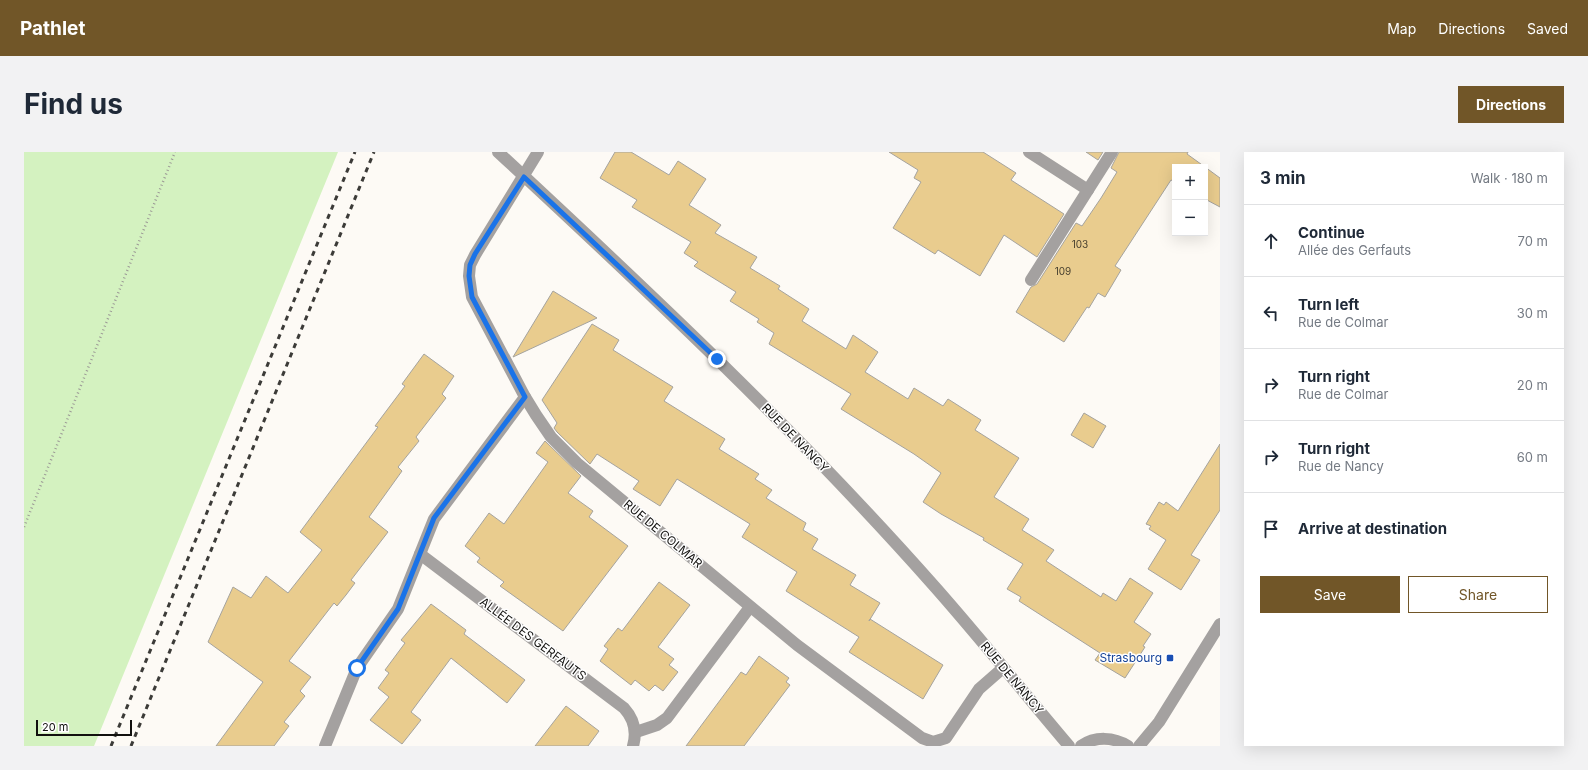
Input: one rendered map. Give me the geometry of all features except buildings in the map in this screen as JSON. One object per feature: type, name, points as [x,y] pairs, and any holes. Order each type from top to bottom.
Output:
[{"type":"street","name":"RUE DE NANCY","points":[[498,152],[687,330],[788,430],[934,586],[1069,746]]},
{"type":"street","name":"RUE DE COLMAR","points":[[538,152],[524,177],[475,254],[470,265],[469,276],[472,297],[525,397],[551,437],[561,448],[750,607],[818,662],[928,741],[937,741],[946,738],[979,689],[1003,668]]},
{"type":"street","points":[[1029,152],[1088,190]]},
{"type":"street","points":[[1030,280],[1112,152]]},
{"type":"street","points":[[325,746],[357,668],[398,609],[434,518],[525,397]]},
{"type":"street","name":"ALLÉE DES GERFAUTS","points":[[420,554],[624,708],[631,718],[636,732]]},
{"type":"street","points":[[633,746],[636,732],[657,725],[667,718],[750,607]]},
{"type":"street","points":[[1139,746],[1156,726],[1220,624]]},
{"type":"street","points":[[1081,746],[1096,740],[1108,739],[1121,742],[1128,746]]},
{"type":"path","points":[[24,527],[175,152]]},
{"type":"green space","points":[[24,152],[338,152],[94,746],[24,746]]},
{"type":"railway","points":[[111,746],[355,152]]},
{"type":"railway","points":[[131,746],[374,152]]},
{"type":"place","name":"Strasbourg","points":[[1170,658]]},
{"type":"route","points":[[357,668],[398,609],[434,518],[525,397],[472,297],[469,276],[470,265],[475,254],[524,177],[717,359]]}]
